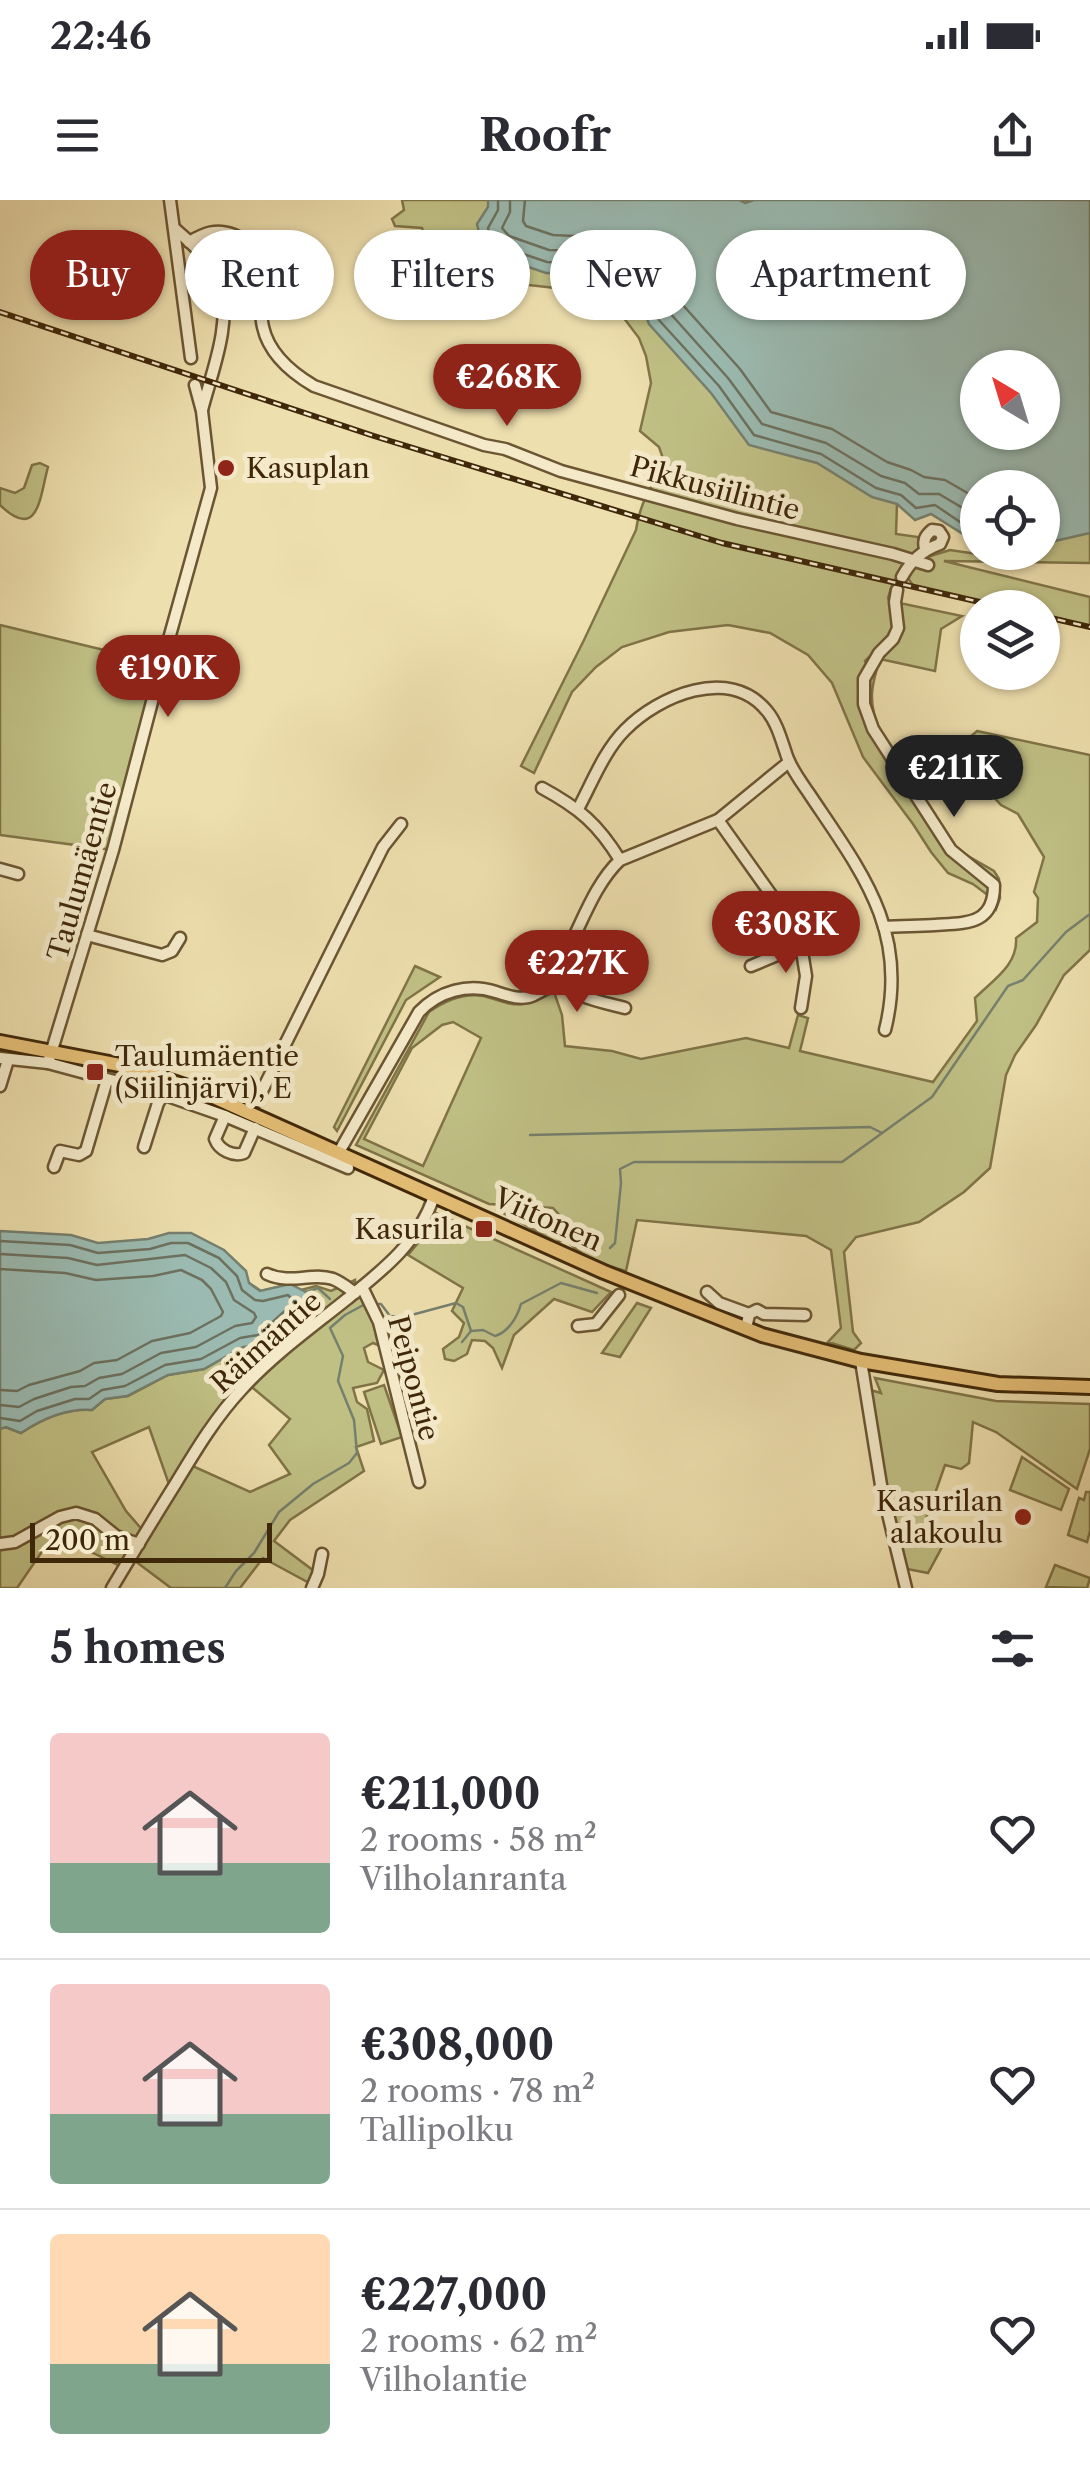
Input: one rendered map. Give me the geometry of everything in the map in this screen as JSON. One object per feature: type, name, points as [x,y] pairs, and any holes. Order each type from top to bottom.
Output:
[{"type":"main road","name":"Viitonen","points":[[0,1042],[50,1057],[125,1066],[200,1091],[604,1272],[762,1336],[861,1360],[998,1384],[1090,1387]]},
{"type":"street","points":[[170,200],[191,358]]},
{"type":"street","name":"Taulumäentie","points":[[174,228],[185,238]]},
{"type":"street","name":"Taulumäentie","points":[[202,411],[223,320]]},
{"type":"street","name":"Pikkusiilintie","points":[[262,320],[271,347],[296,375],[314,386],[561,471],[928,566]]},
{"type":"street","name":"Taulumäentie","points":[[50,1057],[114,850],[211,488],[195,385]]},
{"type":"street","points":[[902,577],[926,550]]},
{"type":"street","points":[[884,927],[972,923],[987,911],[994,898],[994,885],[951,850],[934,826],[873,729],[864,704],[864,679],[898,628],[897,590]]},
{"type":"street","points":[[578,809],[623,732],[640,717],[698,688],[723,687],[754,699],[776,725],[789,762],[871,892],[891,947],[891,1008],[886,1030]]},
{"type":"street","points":[[340,1152],[419,1012],[432,998],[469,988],[524,998],[534,996],[556,976],[599,888],[620,860],[718,820],[789,762]]},
{"type":"street","points":[[542,788],[578,809],[599,829],[620,860]]},
{"type":"street","points":[[718,820],[777,902],[801,945],[806,976],[801,1008]]},
{"type":"street","points":[[257,1101],[382,847],[401,824]]},
{"type":"street","points":[[0,869],[18,874]]},
{"type":"street","points":[[87,935],[162,954],[172,951],[180,938]]},
{"type":"street","points":[[751,966],[801,945]]},
{"type":"street","points":[[556,976],[578,995],[625,1008]]},
{"type":"street","points":[[0,1086],[4,1059],[50,1057],[106,1080],[224,1116],[348,1168]]},
{"type":"street","points":[[54,1166],[60,1151],[80,1155],[86,1152],[106,1080]]},
{"type":"street","points":[[144,1148],[163,1095]]},
{"type":"street","points":[[224,1116],[216,1139],[222,1149],[234,1154],[244,1153],[255,1128]]},
{"type":"street","name":"Räimäntie","points":[[112,1588],[211,1425],[284,1349],[380,1273],[410,1242],[434,1196]]},
{"type":"street","points":[[267,1274],[296,1280],[320,1276],[358,1290]]},
{"type":"street","name":"Peipontie","points":[[358,1290],[379,1322],[419,1482]]},
{"type":"street","points":[[707,1292],[719,1302],[749,1314]]},
{"type":"street","points":[[578,1326],[596,1324],[618,1295]]},
{"type":"street","points":[[746,1329],[749,1314],[756,1310],[764,1314],[805,1315]]},
{"type":"street","points":[[861,1360],[881,1485],[906,1588]]},
{"type":"street","points":[[0,1544],[14,1542],[60,1517],[76,1513],[95,1519],[116,1536],[139,1544]]},
{"type":"street","points":[[312,1588],[322,1554]]},
{"type":"green space","points":[[402,200],[754,200],[728,209],[718,206],[718,212],[729,224],[784,214],[801,219],[793,230],[716,230],[716,320],[797,320],[898,402],[937,426],[950,443],[950,463],[939,488],[925,497],[897,504],[896,534],[918,537],[919,547],[893,582],[888,598],[894,617],[890,633],[865,661],[869,669],[897,631],[895,602],[960,616],[941,629],[935,671],[880,659],[872,702],[879,729],[954,848],[994,871],[999,879],[996,909],[989,896],[948,873],[931,852],[863,757],[832,683],[808,655],[770,633],[728,625],[669,632],[622,647],[572,692],[534,773],[521,766],[665,464],[659,447],[640,431],[651,383],[639,338],[625,320],[696,320],[696,230],[550,230],[550,287],[530,285],[530,230],[422,230],[395,226],[392,219],[404,210]]},
{"type":"green space","points":[[32,465],[48,467],[36,511],[23,519],[13,515],[0,505],[0,488],[15,493],[24,488]]},
{"type":"green space","points":[[1060,492],[1090,496],[1090,563],[1060,563]]},
{"type":"green space","points":[[950,550],[960,551],[960,561],[944,561],[960,565],[960,570],[980,570],[1090,597],[1090,628],[1060,621],[1060,590],[960,590],[960,597],[914,587],[908,578],[921,559]]},
{"type":"green space","points":[[0,625],[162,664],[113,850],[0,835]]},
{"type":"green space","points":[[977,731],[1090,755],[1090,950],[1064,975],[1015,1055],[1006,1075],[990,1168],[964,1192],[919,1222],[856,1237],[844,1252],[853,1332],[861,1343],[854,1350],[828,1342],[841,1328],[831,1250],[806,1236],[637,1220],[626,1271],[586,1256],[567,1240],[556,1242],[496,1209],[538,1212],[563,1219],[553,1208],[489,1204],[356,1145],[429,1012],[448,1001],[469,996],[518,1004],[554,992],[562,1015],[565,1046],[641,1059],[746,1038],[789,1048],[798,1015],[808,1018],[800,1051],[933,1082],[977,1021],[975,998],[1009,964],[1016,938],[1037,922],[1038,898],[1034,892],[1044,857],[1018,814],[1001,805],[981,783],[966,757],[969,738]],"holes":[[[453,1022],[481,1038],[423,1166],[364,1139],[412,1048],[442,1025]]]},
{"type":"green space","points":[[415,966],[440,977],[406,1000],[337,1131],[334,1127]]},
{"type":"green space","points":[[429,1210],[611,1292],[592,1312],[554,1299],[514,1335],[502,1368],[493,1348],[485,1341],[472,1340],[467,1354],[454,1361],[445,1359],[443,1349],[459,1337],[464,1323],[452,1311],[463,1288],[408,1255],[434,1224]]},
{"type":"green space","points":[[355,1280],[355,1292],[362,1287],[385,1348],[373,1343],[364,1348],[368,1362],[384,1370],[377,1383],[353,1388],[357,1402],[367,1409],[374,1441],[356,1447],[364,1471],[290,1520],[274,1541],[318,1574],[313,1585],[263,1558],[240,1588],[171,1588],[131,1558],[124,1568],[54,1534],[17,1588],[0,1588],[0,1429],[21,1433],[55,1416],[92,1410],[105,1399],[128,1396],[168,1375],[204,1369],[223,1358],[249,1283],[261,1291],[290,1284],[301,1290],[316,1286],[331,1291]],"holes":[[[247,1383],[290,1419],[269,1445],[290,1474],[250,1492],[188,1464]],[[149,1427],[171,1490],[145,1533],[126,1511],[92,1452]]]},
{"type":"green space","points":[[637,1303],[651,1308],[620,1357],[602,1353]]},
{"type":"green space","points":[[875,1378],[996,1401],[1090,1404],[1090,1449],[1077,1489],[996,1432],[973,1422],[969,1463],[961,1469],[945,1465],[925,1522],[950,1530],[948,1536],[928,1573],[902,1568],[867,1389],[881,1393]]},
{"type":"green space","points":[[384,1385],[402,1437],[381,1444],[364,1392]]},
{"type":"green space","points":[[1022,1457],[1069,1489],[1061,1510],[1010,1490]]},
{"type":"green space","points":[[1086,1492],[1090,1492],[1087,1542],[1068,1535],[1079,1498],[1084,1500]]},
{"type":"green space","points":[[1055,1565],[1090,1578],[1087,1588],[1046,1587]]},
{"type":"water","points":[[488,200],[1090,200],[1090,533],[1060,540],[1060,470],[960,470],[960,532],[931,514],[915,520],[897,504],[872,497],[817,463],[749,445],[711,393],[647,320],[696,320],[696,230],[550,230],[550,273],[546,273],[530,268],[530,230],[478,230],[477,224]]},
{"type":"water","points":[[0,1231],[71,1235],[98,1243],[191,1233],[224,1250],[260,1291],[290,1284],[306,1292],[306,1302],[262,1345],[243,1347],[204,1369],[168,1375],[127,1396],[105,1399],[92,1410],[55,1416],[21,1433],[6,1427],[0,1429]]},
{"type":"waterway","points":[[610,1248],[615,1243],[620,1169],[634,1162],[842,1162],[932,1097],[1008,986],[1023,980],[1066,932],[1090,914]]},
{"type":"waterway","points":[[530,1135],[870,1127],[882,1133]]},
{"type":"waterway","points":[[375,1304],[381,1304],[390,1316],[404,1317],[456,1303],[463,1307],[471,1331],[483,1330],[495,1336],[511,1324],[521,1304],[561,1283],[597,1293]]},
{"type":"waterway","points":[[306,1292],[318,1288],[330,1299]]},
{"type":"waterway","points":[[225,1588],[254,1553],[279,1512],[313,1484],[349,1463],[357,1453],[354,1420],[338,1381],[343,1356],[330,1328],[367,1303]]},
{"type":"waterway","points":[[462,1342],[471,1331]]},
{"type":"railway","points":[[0,312],[374,436],[722,543],[960,597]]},
{"type":"railway","points":[[1060,620],[1090,627]]},
{"type":"place","name":"Kasuplan","points":[[226,468]]},
{"type":"place","name":"Taulumäentie (Siilinjärvi), E","points":[[95,1072]]},
{"type":"place","name":"Kasurila","points":[[484,1229]]},
{"type":"place","name":"Kasurilan alakoulu","points":[[1023,1517]]}]
